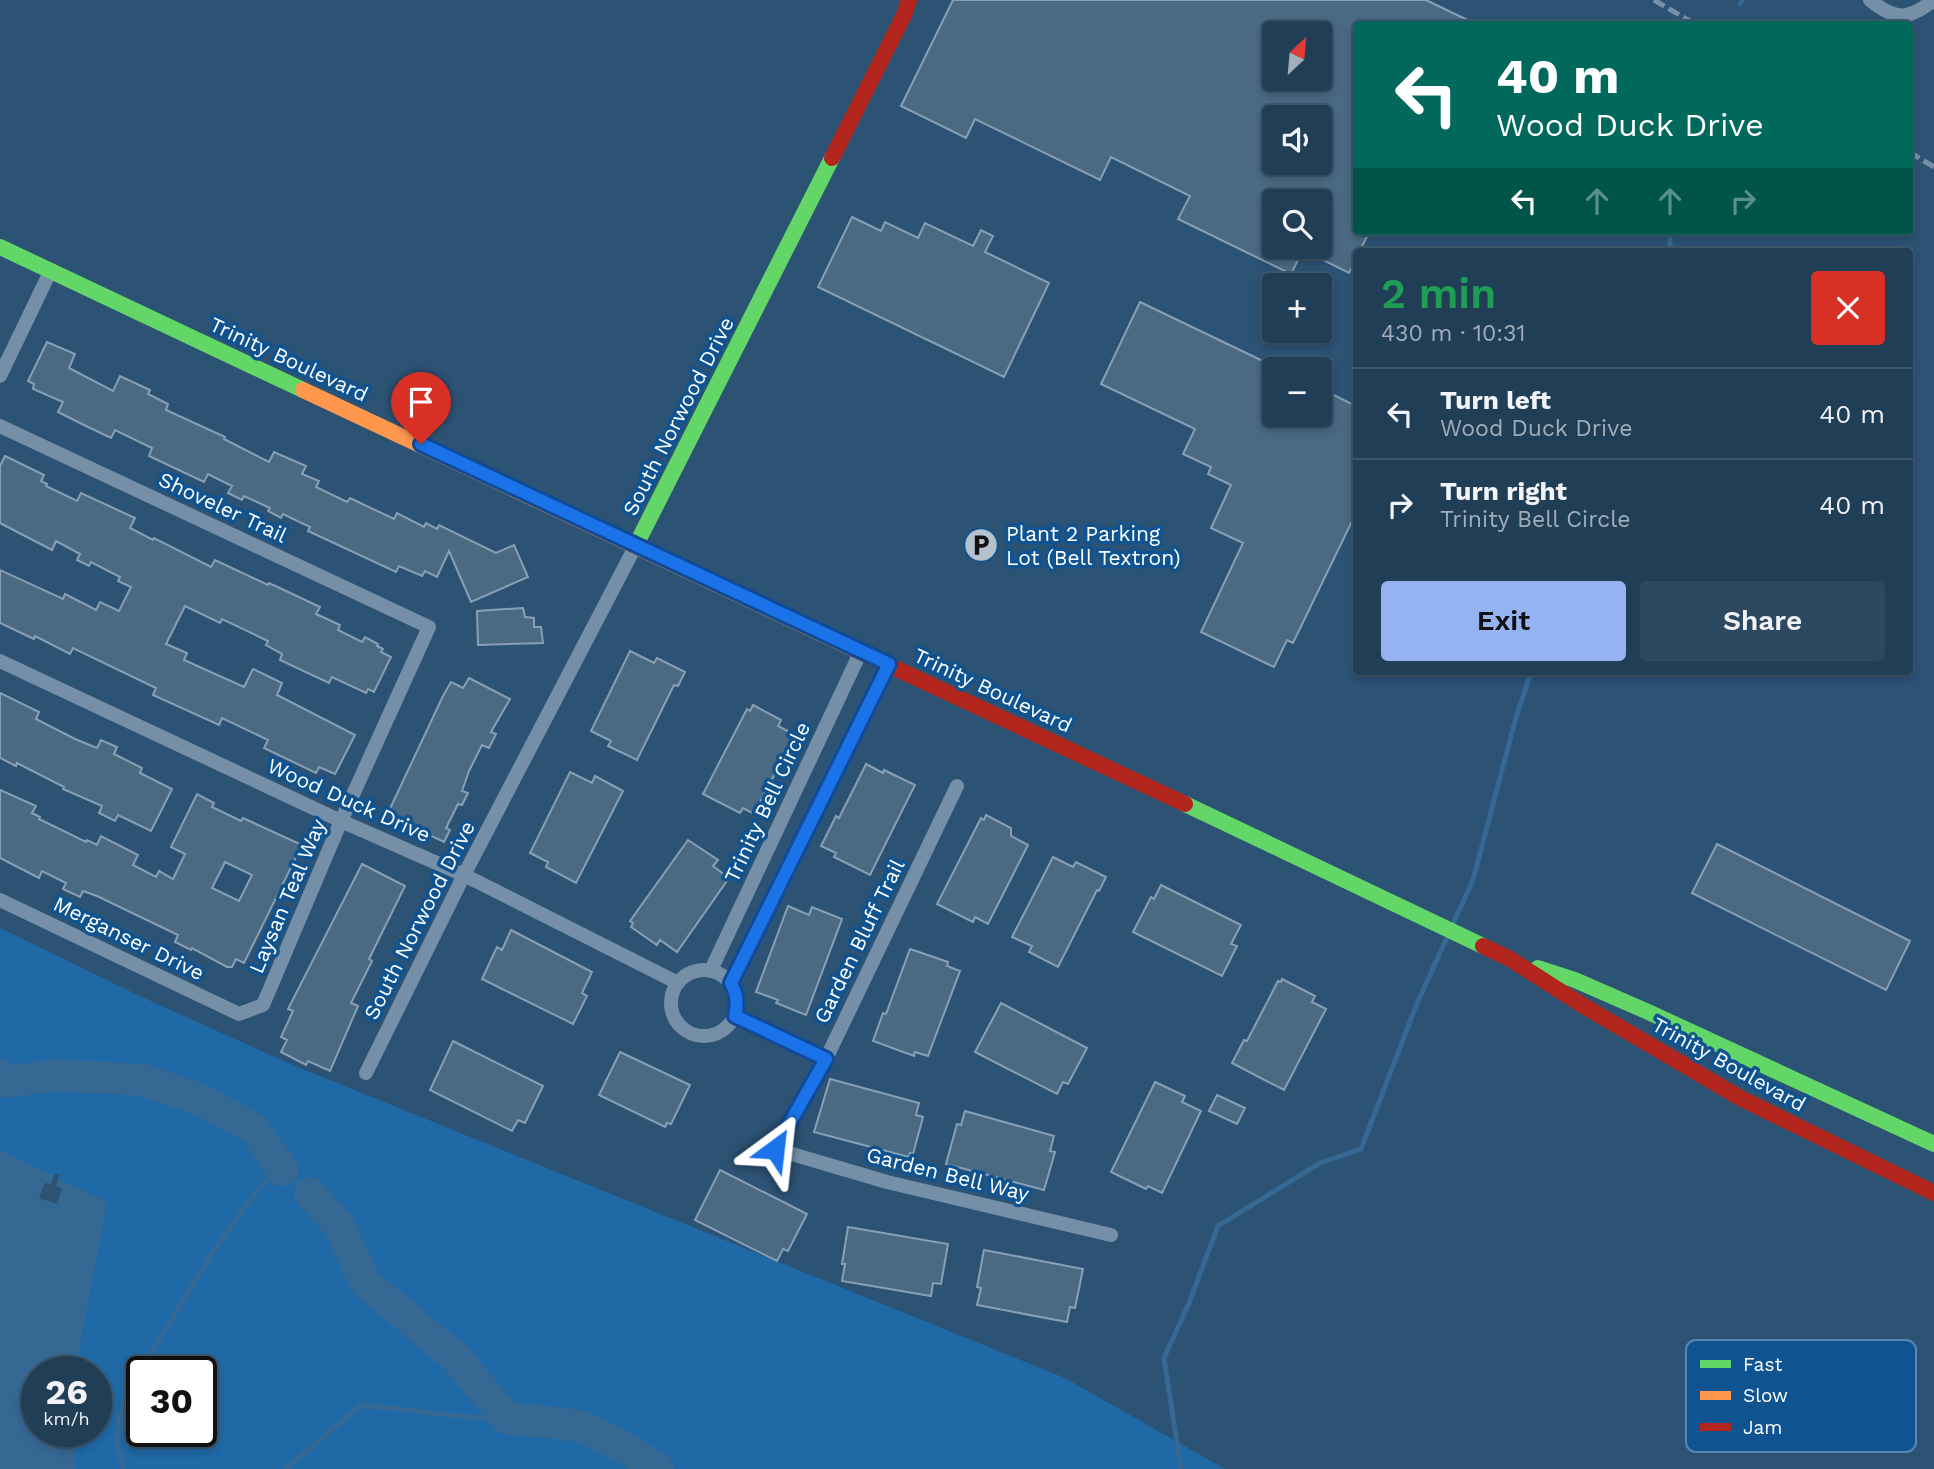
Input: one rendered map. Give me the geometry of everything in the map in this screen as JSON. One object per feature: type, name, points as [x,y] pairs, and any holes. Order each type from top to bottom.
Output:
[{"type":"main road","name":"South Norwood Drive","points":[[636,545],[909,0]]},
{"type":"main road","name":"Trinity Boulevard","points":[[0,247],[1416,913],[1510,959],[1740,1098],[1934,1193]]},
{"type":"main road","name":"Trinity Boulevard","points":[[1510,959],[1574,980],[1634,1006],[1934,1144]]},
{"type":"street","points":[[1870,0],[1886,13],[1901,16],[1912,15],[1934,1]]},
{"type":"street","points":[[0,376],[51,271]]},
{"type":"street","name":"Shoveler Trail","points":[[0,426],[429,626]]},
{"type":"street","name":"South Norwood Drive","points":[[366,1073],[464,875],[636,545]]},
{"type":"street","name":"Laysan Teal Way","points":[[239,1014],[263,1005],[341,821],[429,626]]},
{"type":"street","name":"Trinity Bell Circle","points":[[711,970],[861,650]]},
{"type":"street","name":"Wood Duck Drive","points":[[0,661],[341,821],[464,875],[678,983]]},
{"type":"street","points":[[731,983],[889,664]]},
{"type":"street","name":"Garden Bluff Trail","points":[[775,1149],[826,1059],[957,786]]},
{"type":"street","name":"Merganser Drive","points":[[0,900],[239,1014]]},
{"type":"street","points":[[711,970],[731,983],[738,1004],[735,1016],[718,1034],[706,1037],[693,1035],[681,1027],[673,1016],[670,1003],[673,989],[693,971],[711,970]]},
{"type":"street","points":[[735,1016],[826,1059]]},
{"type":"street","name":"Garden Bell Way","points":[[775,1149],[887,1182],[1111,1235]]},
{"type":"shaded area","points":[[0,928],[142,997],[295,1066],[1065,1378],[1225,1469],[0,1469]]},
{"type":"shaded area","points":[[0,1150],[107,1202],[78,1356],[21,1356],[21,1447],[75,1447],[75,1469],[0,1469]]},
{"type":"pier","points":[[55,1173],[59,1175],[56,1186],[62,1189],[57,1204],[39,1198],[45,1183],[51,1184]]},
{"type":"building","points":[[953,0],[1426,0],[1470,21],[1353,21],[1353,235],[1368,235],[1361,248],[1353,248],[1353,264],[1349,273],[1321,259],[1332,259],[1332,189],[1262,189],[1262,259],[1298,259],[1292,273],[1289,273],[1178,219],[1190,196],[1111,157],[1100,180],[975,119],[966,138],[901,106]]},
{"type":"building","points":[[852,217],[881,231],[885,222],[918,238],[925,223],[973,246],[981,230],[993,236],[985,252],[1049,283],[1004,377],[818,287]]},
{"type":"building","points":[[1140,302],[1262,361],[1262,427],[1332,427],[1332,394],[1353,404],[1353,519],[1293,643],[1287,640],[1274,667],[1201,632],[1243,543],[1211,528],[1231,485],[1208,474],[1211,467],[1183,454],[1195,429],[1101,384]]},
{"type":"building","points":[[47,342],[75,354],[69,368],[113,391],[120,376],[150,390],[148,394],[168,404],[166,410],[225,437],[224,439],[269,462],[274,452],[306,466],[302,474],[319,481],[316,487],[347,502],[350,498],[394,519],[397,513],[424,527],[426,523],[437,529],[439,525],[496,553],[514,545],[528,577],[471,602],[449,551],[437,577],[425,571],[422,576],[399,566],[396,572],[308,531],[310,527],[283,514],[281,518],[268,511],[270,508],[244,496],[242,500],[228,493],[232,486],[208,474],[204,482],[149,456],[152,448],[115,430],[111,438],[86,426],[58,412],[63,402],[33,389],[34,384],[28,381]]},
{"type":"building","points":[[5,456],[44,475],[41,481],[47,484],[46,486],[77,501],[81,493],[135,518],[130,528],[153,540],[154,538],[211,567],[215,560],[268,585],[269,583],[320,607],[316,614],[340,625],[338,630],[362,642],[365,637],[378,644],[377,646],[383,649],[381,652],[391,657],[374,692],[368,689],[366,693],[332,677],[329,683],[280,660],[282,654],[266,645],[268,641],[222,619],[220,623],[185,606],[166,644],[187,653],[184,660],[244,687],[253,669],[282,683],[277,695],[355,735],[335,774],[319,767],[316,773],[264,748],[268,740],[222,718],[219,725],[153,695],[156,688],[73,648],[70,654],[35,636],[34,639],[0,623],[0,570],[63,599],[65,594],[96,610],[100,602],[119,611],[131,587],[118,581],[120,577],[91,562],[89,566],[77,560],[80,554],[56,541],[52,550],[0,523],[0,466]]},
{"type":"building","points":[[523,608],[525,617],[534,618],[534,627],[541,627],[543,643],[478,645],[477,611]]},
{"type":"building","points":[[630,651],[654,663],[657,658],[685,672],[678,686],[674,685],[637,760],[608,746],[611,741],[591,731]]},
{"type":"building","points":[[469,678],[510,699],[491,732],[496,734],[489,748],[482,745],[469,771],[462,791],[468,793],[462,805],[458,804],[446,828],[450,830],[444,842],[387,815],[451,682],[463,688]]},
{"type":"building","points":[[0,693],[39,712],[36,719],[75,739],[97,748],[101,740],[117,747],[114,754],[142,768],[140,773],[172,789],[151,831],[118,815],[115,821],[99,813],[102,806],[63,789],[64,787],[17,763],[16,766],[0,758]]},
{"type":"building","points":[[753,705],[781,720],[778,726],[795,735],[754,814],[743,808],[740,813],[703,794],[747,709],[750,711]]},
{"type":"building","points":[[866,764],[915,785],[870,875],[834,857],[836,853],[821,846],[836,816],[839,818]]},
{"type":"building","points":[[570,772],[592,783],[595,776],[623,791],[576,883],[546,867],[548,862],[530,853]]},
{"type":"building","points":[[0,790],[36,806],[32,813],[40,817],[39,819],[86,842],[87,840],[97,845],[101,836],[138,855],[133,865],[156,877],[159,871],[173,879],[185,854],[171,847],[197,794],[214,803],[212,807],[302,845],[244,963],[236,959],[232,967],[175,942],[178,935],[97,896],[83,891],[80,897],[63,889],[66,883],[42,871],[39,878],[0,858]],"holes":[[[225,862],[252,875],[239,901],[212,888]]]},
{"type":"building","points":[[986,815],[1011,828],[1011,836],[1028,845],[988,924],[975,917],[973,922],[937,904],[981,818],[984,820]]},
{"type":"building","points":[[688,840],[718,860],[713,866],[729,878],[677,952],[660,940],[657,945],[631,927],[633,923],[630,921]]},
{"type":"building","points":[[1717,844],[1910,941],[1886,990],[1692,893]]},
{"type":"building","points":[[1053,857],[1073,867],[1076,862],[1106,877],[1058,967],[1029,952],[1032,946],[1012,937]]},
{"type":"building","points":[[362,864],[405,886],[351,1003],[358,1006],[330,1071],[308,1061],[306,1065],[281,1052],[287,1040],[281,1037],[293,1011],[288,1009]]},
{"type":"building","points":[[1161,885],[1241,925],[1231,944],[1237,946],[1222,976],[1133,932],[1151,897],[1154,899]]},
{"type":"building","points":[[788,906],[809,915],[812,907],[842,919],[806,1015],[756,992]]},
{"type":"building","points":[[511,930],[592,972],[582,993],[587,996],[573,1024],[482,979],[497,947],[502,950]]},
{"type":"building","points":[[910,949],[948,962],[947,966],[960,971],[928,1056],[915,1052],[914,1056],[873,1041]]},
{"type":"building","points":[[1282,979],[1315,996],[1312,1002],[1326,1009],[1284,1090],[1232,1063],[1244,1040],[1247,1041],[1278,981],[1281,982]]},
{"type":"building","points":[[1001,1003],[1087,1048],[1068,1084],[1063,1082],[1057,1094],[975,1052]]},
{"type":"building","points":[[453,1041],[543,1086],[525,1123],[518,1120],[512,1131],[430,1090]]},
{"type":"building","points":[[620,1052],[690,1085],[671,1124],[667,1123],[665,1127],[599,1095]]},
{"type":"building","points":[[830,1079],[919,1103],[916,1115],[923,1117],[913,1154],[910,1153],[909,1157],[814,1132]]},
{"type":"building","points":[[1155,1082],[1185,1096],[1182,1102],[1201,1111],[1162,1193],[1148,1186],[1146,1189],[1111,1172]]},
{"type":"building","points":[[1217,1095],[1245,1108],[1237,1124],[1209,1111]]},
{"type":"building","points":[[965,1111],[1054,1136],[1050,1151],[1055,1152],[1044,1190],[946,1164],[957,1124],[961,1125]]},
{"type":"building","points":[[720,1170],[807,1214],[788,1251],[783,1249],[777,1261],[695,1220]]},
{"type":"building","points":[[848,1227],[948,1244],[941,1284],[933,1283],[931,1296],[842,1281]]},
{"type":"building","points":[[984,1250],[1083,1269],[1075,1308],[1070,1307],[1067,1322],[977,1305],[981,1288],[977,1287]]},
{"type":"waterway","points":[[1740,4],[1742,0]]},
{"type":"waterway","points":[[1670,235],[1670,248]]},
{"type":"waterway","points":[[1452,926],[1473,880],[1515,721],[1530,675]]},
{"type":"waterway","points":[[1181,1469],[1164,1358],[1189,1303],[1218,1226],[1320,1163],[1361,1149],[1416,1006],[1448,935]]},
{"type":"waterway","points":[[0,1075],[8,1082],[53,1075],[142,1080],[201,1100],[254,1129],[283,1170]]},
{"type":"waterway","points":[[123,1469],[117,1442],[119,1416],[130,1387],[213,1252],[244,1208],[264,1183],[283,1170]]},
{"type":"waterway","points":[[310,1193],[339,1226],[366,1283],[455,1357],[507,1418],[581,1426],[622,1446],[658,1469]]},
{"type":"waterway","points":[[286,1469],[361,1405],[487,1419],[507,1418]]},
{"type":"railway","points":[[1654,0],[1690,21]]},
{"type":"railway","points":[[1913,154],[1934,167]]},
{"type":"traffic: fast","points":[[636,545],[832,158]]},
{"type":"traffic: fast","points":[[0,247],[303,390]]},
{"type":"traffic: fast","points":[[1185,804],[1483,946]]},
{"type":"traffic: fast","points":[[1538,968],[1575,980],[1646,1011],[1934,1144]]},
{"type":"traffic: slow","points":[[303,390],[852,648]]},
{"type":"traffic: jam","points":[[832,158],[909,0]]},
{"type":"traffic: jam","points":[[852,648],[1185,804]]},
{"type":"traffic: jam","points":[[1483,946],[1510,959],[1582,1005],[1740,1098],[1934,1193]]},
{"type":"place","name":"Plant 2 Parking Lot (Bell Textron)","points":[[981,545]]},
{"type":"route","points":[[421,444],[889,664],[731,983],[738,1004],[735,1016],[826,1059],[775,1149]]}]
